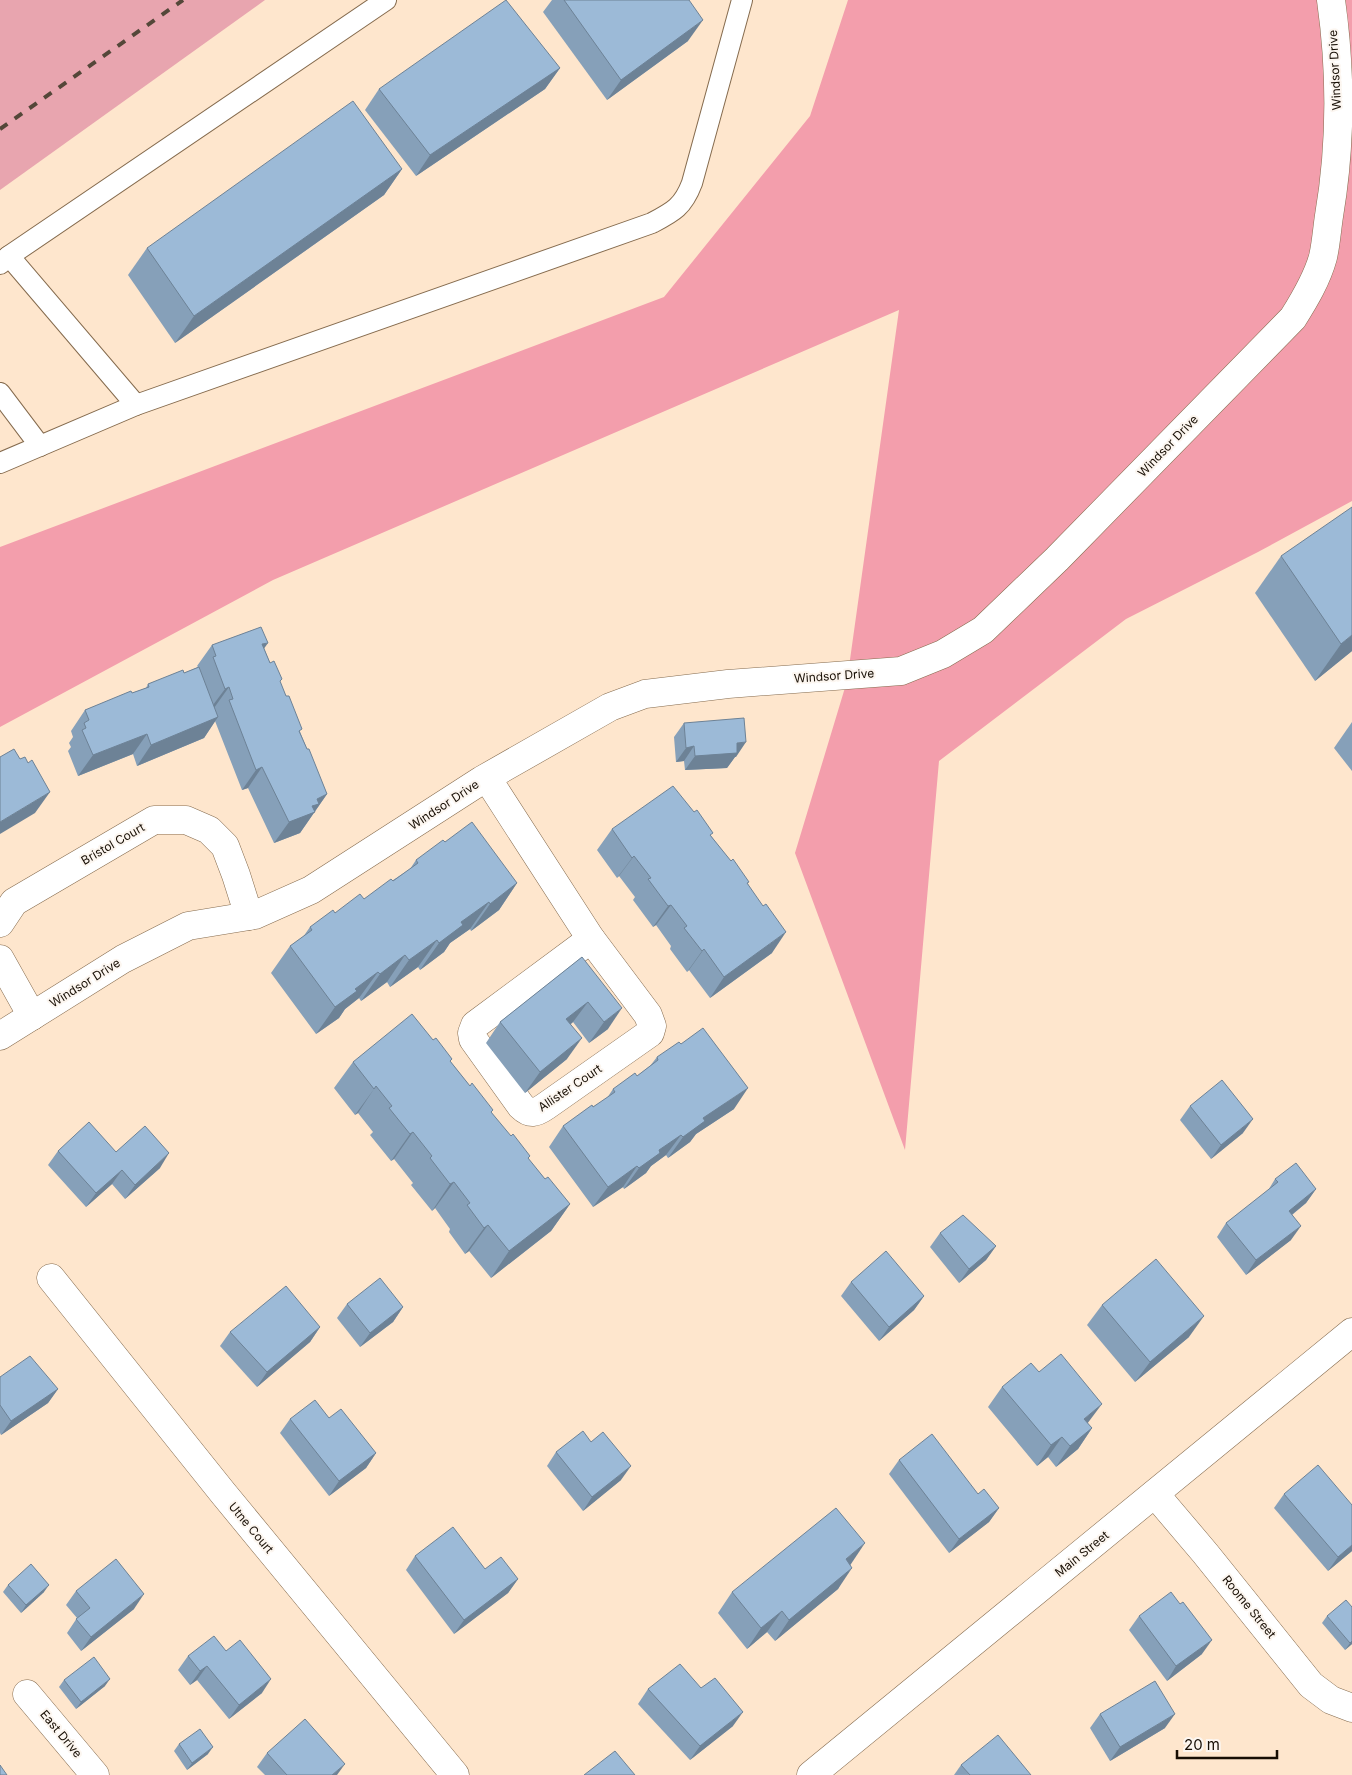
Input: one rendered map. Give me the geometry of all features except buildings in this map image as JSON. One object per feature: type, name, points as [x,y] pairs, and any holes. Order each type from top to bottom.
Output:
[{"type":"street","name":"Windsor Drive","points":[[0,1036],[123,959],[188,926],[255,915],[311,890],[487,778],[610,707],[645,694],[728,684],[901,671],[944,654],[982,630],[1057,559],[1127,488],[1292,318],[1305,299],[1316,278],[1323,257],[1334,189],[1338,92],[1330,0]]},
{"type":"street","name":"Allister Court","points":[[487,778],[591,939],[648,1015],[652,1026],[650,1033],[546,1106],[531,1113],[521,1106],[473,1039],[472,1033],[475,1025],[591,939]]},
{"type":"street","name":"Bristol Court","points":[[0,923],[14,902],[154,820],[186,820],[209,830],[225,846],[249,916]]},
{"type":"street","points":[[0,959],[32,1016]]},
{"type":"street","name":"Utne Court","points":[[51,1278],[223,1493],[455,1775]]},
{"type":"street","name":"Main Street","points":[[811,1775],[1352,1332]]},
{"type":"street","name":"Roome Street","points":[[1155,1494],[1205,1552],[1312,1685],[1331,1700],[1352,1708]]},
{"type":"street","name":"East Drive","points":[[27,1694],[95,1775]]},
{"type":"lane","points":[[136,405],[4,260],[386,0]]},
{"type":"lane","points":[[0,463],[136,405],[652,223],[676,210],[687,196],[692,183],[742,0]]},
{"type":"lane","points":[[0,393],[40,446]]},
{"type":"shaded area","points":[[0,0],[265,0],[0,190]]},
{"type":"shaded area","points":[[848,0],[1352,0],[1352,501],[1258,552],[1126,619],[939,761],[905,1150],[795,853],[847,681],[899,310],[273,580],[0,727],[0,547],[664,297],[810,116]]},
{"type":"railway","points":[[0,129],[183,0]]}]
